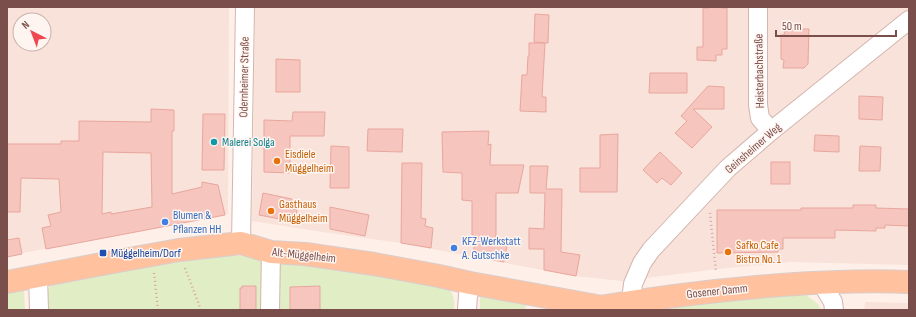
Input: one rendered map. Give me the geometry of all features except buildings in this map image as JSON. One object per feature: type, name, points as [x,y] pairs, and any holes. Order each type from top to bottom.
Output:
[{"type":"main road","name":"Alt-Müggelheim","points":[[7,282],[179,250],[241,243],[271,252],[305,254],[344,259],[439,276],[591,308],[635,307]]},
{"type":"main road","name":"Gosener Damm","points":[[635,307],[681,295],[747,288],[821,282],[909,282]]},
{"type":"street","name":"Odernheimer Straße","points":[[241,243],[245,7]]},
{"type":"street","name":"Heisterbachstraße","points":[[758,7],[758,105],[760,118],[771,131]]},
{"type":"street","name":"Geinsheimer Weg","points":[[635,307],[633,284],[642,263],[651,250],[702,195],[728,168],[771,131],[909,20]]},
{"type":"street","points":[[270,310],[271,252]]},
{"type":"street","points":[[38,276],[39,310]]},
{"type":"street","points":[[821,282],[833,302],[834,310]]},
{"type":"street","points":[[467,310],[470,283]]},
{"type":"path","points":[[702,195],[709,202],[716,272]]},
{"type":"path","points":[[179,250],[201,310]]},
{"type":"path","points":[[152,255],[158,310]]},
{"type":"shaded area","points":[[7,7],[229,7],[228,214],[7,256]]},
{"type":"shaded area","points":[[255,7],[909,7],[909,265],[791,262],[622,281],[574,276],[401,243],[252,221]]},
{"type":"shaded area","points":[[865,302],[909,303],[909,310],[864,310]]},
{"type":"green space","points":[[213,256],[280,256],[449,289],[454,299],[454,310],[44,310],[47,290],[52,284],[66,278]]},
{"type":"green space","points":[[7,290],[24,290],[25,310],[7,310]]},
{"type":"green space","points":[[480,294],[524,302],[526,307],[524,310],[480,310]]},
{"type":"green space","points":[[805,294],[818,304],[821,310],[674,310],[676,303]]},
{"type":"place","name":"Malerei Solga","points":[[214,142]]},
{"type":"place","name":"Eisdiele Müggelheim","points":[[277,161]]},
{"type":"place","name":"Gasthaus Müggelheim","points":[[271,211]]},
{"type":"place","name":"Blumen & Pflanzen HH","points":[[165,222]]},
{"type":"place","name":"KFZ-Werkstatt A. Gutschke","points":[[454,248]]},
{"type":"place","name":"Safko Cafe Bistro No. 1","points":[[728,252]]},
{"type":"place","name":"Müggelheim/Dorf","points":[[103,253]]}]
